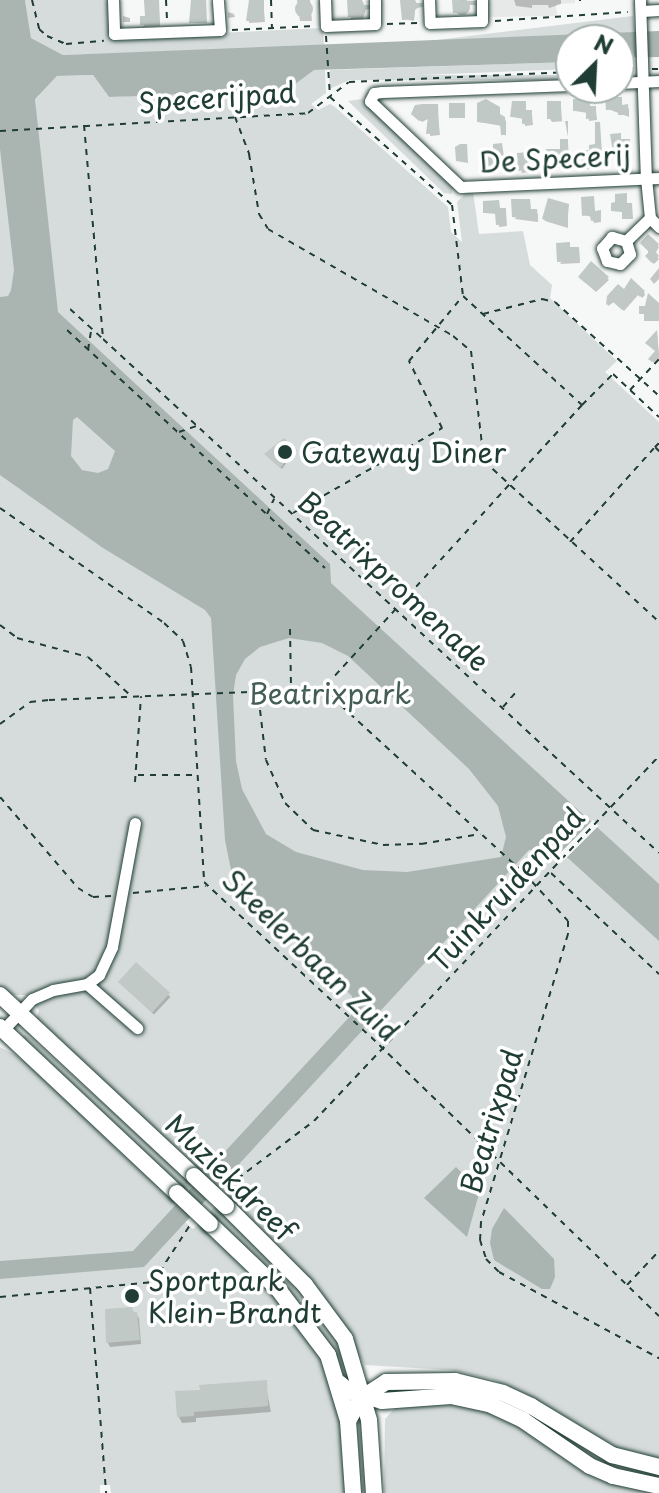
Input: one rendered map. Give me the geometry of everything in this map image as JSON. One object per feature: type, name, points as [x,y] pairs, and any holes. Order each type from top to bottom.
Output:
[{"type":"main road","name":"Muziekdreef","points":[[0,995],[226,1206],[326,1309],[345,1339],[356,1366],[371,1432],[374,1493]]},
{"type":"main road","name":"Muziekdreef","points":[[1,1029],[210,1224],[298,1312],[328,1355],[339,1383],[348,1421],[353,1493]]},
{"type":"main road","points":[[356,1366],[386,1382]]},
{"type":"main road","points":[[348,1421],[363,1396],[386,1382],[444,1379],[482,1387],[531,1406],[612,1455],[656,1466]]},
{"type":"main road","points":[[339,1383],[363,1396],[390,1402],[406,1396],[438,1395],[489,1404],[523,1420],[590,1466],[655,1486]]},
{"type":"main road","points":[[371,1432],[390,1402]]},
{"type":"street","points":[[113,0],[114,34],[220,30],[218,0]]},
{"type":"street","points":[[325,0],[326,32],[375,24],[375,0]]},
{"type":"street","points":[[429,0],[430,23],[482,21],[482,0]]},
{"type":"street","points":[[641,6],[659,10]]},
{"type":"street","name":"De Specerij","points":[[626,241],[654,223],[646,178],[641,6]]},
{"type":"street","points":[[635,82],[659,81]]},
{"type":"street","name":"De Specerij","points":[[555,86],[382,92],[374,93],[370,101],[461,187],[659,178]]},
{"type":"street","points":[[1,1029],[43,993],[87,984],[105,965],[123,894],[135,823]]},
{"type":"street","points":[[87,984],[137,1028]]},
{"type":"path","points":[[32,0],[39,29],[66,44],[109,40],[114,34]]},
{"type":"path","points":[[166,0],[167,32]]},
{"type":"path","points":[[271,0],[272,28]]},
{"type":"path","points":[[482,21],[641,6]]},
{"type":"path","points":[[375,24],[430,23]]},
{"type":"path","points":[[220,30],[272,28],[326,32],[330,97]]},
{"type":"path","name":"Specerijpad","points":[[0,131],[308,113],[349,82],[555,73]]},
{"type":"path","name":"De Specerij","points":[[330,97],[452,205],[463,296]]},
{"type":"path","points":[[235,117],[249,154],[259,214],[268,229],[439,328],[471,351],[484,461],[659,622]]},
{"type":"path","points":[[84,125],[103,339]]},
{"type":"path","points":[[292,513],[442,428],[409,361],[463,296],[582,405]]},
{"type":"path","points":[[483,314],[542,299],[555,302],[659,396]]},
{"type":"path","name":"Beatrixpromenade","points":[[70,309],[659,853]]},
{"type":"path","points":[[88,350],[91,328]]},
{"type":"path","points":[[67,330],[325,568]]},
{"type":"path","points":[[630,390],[659,359]]},
{"type":"path","points":[[0,724],[30,702],[323,689],[613,374],[659,417]]},
{"type":"path","points":[[178,433],[197,426]]},
{"type":"path","points":[[570,542],[659,443]]},
{"type":"path","points":[[655,447],[659,451]]},
{"type":"path","points":[[267,514],[274,498]]},
{"type":"path","name":"Skeelerbaan Zuid","points":[[0,508],[164,623],[183,641],[191,667],[202,866],[207,886],[371,1037],[659,1316]]},
{"type":"path","points":[[0,625],[17,638],[88,657],[130,696]]},
{"type":"path","points":[[290,629],[291,689]]},
{"type":"path","name":"Beatrixpad","points":[[323,689],[524,873],[568,921],[568,934],[481,1222],[480,1240],[486,1259],[499,1272],[659,1358]]},
{"type":"path","points":[[262,690],[260,710],[266,760],[285,803],[313,830],[383,845],[421,844],[481,834]]},
{"type":"path","points":[[502,708],[518,690]]},
{"type":"path","points":[[135,782],[138,775],[141,695]]},
{"type":"path","name":"Tuinkruidenpad","points":[[383,1050],[659,756]]},
{"type":"path","points":[[138,775],[196,775]]},
{"type":"path","points":[[0,797],[84,893],[98,897],[207,886]]},
{"type":"path","points":[[550,872],[659,974]]},
{"type":"path","points":[[627,1285],[659,1251]]},
{"type":"path","points":[[90,1288],[106,1493]]},
{"type":"shaded area","points":[[0,0],[25,0],[31,38],[63,55],[555,35],[555,62],[314,70],[290,88],[109,97],[93,75],[57,76],[35,99],[58,312],[330,564],[331,583],[659,884],[659,941],[558,849],[529,850],[144,1267],[0,1279],[0,1261],[133,1251],[353,1013],[352,996],[252,903],[232,875],[225,840],[211,618],[205,610],[103,548],[0,475],[0,297],[8,296],[14,270],[0,149]],"holes":[[[77,417],[115,451],[108,469],[98,473],[82,470],[71,456],[73,420]],[[289,638],[322,643],[348,656],[469,769],[498,806],[506,837],[501,857],[407,872],[363,870],[296,852],[266,834],[242,789],[236,761],[233,695],[236,675],[245,659],[260,647]]]},
{"type":"shaded area","points":[[488,0],[575,0],[575,3],[556,4],[557,16],[489,17]]},
{"type":"shaded area","points":[[659,31],[659,57],[635,58],[635,32]]},
{"type":"shaded area","points":[[456,1167],[480,1190],[467,1237],[424,1198]]},
{"type":"shaded area","points":[[504,1208],[554,1259],[555,1277],[550,1289],[542,1289],[494,1260],[490,1243],[492,1229]]},
{"type":"green space","points":[[25,0],[109,0],[112,38],[323,28],[324,46],[63,55],[31,38]]},
{"type":"green space","points":[[633,16],[634,24],[568,24]]},
{"type":"green space","points":[[555,26],[555,42],[335,69],[333,53]]},
{"type":"green space","points":[[555,63],[555,70],[369,77],[352,79],[329,89],[330,70]]},
{"type":"green space","name":"Beatrixpark","points":[[313,70],[325,70],[326,93],[311,104],[318,110],[330,104],[335,107],[448,207],[451,232],[462,242],[457,202],[466,193],[473,192],[479,234],[523,231],[530,265],[552,285],[550,298],[617,361],[605,372],[659,422],[659,1462],[626,1454],[516,1389],[491,1379],[450,1370],[365,1365],[346,1335],[36,1021],[39,1010],[26,995],[9,995],[0,989],[0,114],[36,112],[35,98],[57,76],[93,75],[109,97],[290,88]]},
{"type":"green space","points":[[350,75],[555,75],[555,80],[350,80]]},
{"type":"green space","points":[[362,99],[453,184],[452,194],[444,193],[348,101]]},
{"type":"green space","points":[[25,1035],[195,1186],[186,1195],[20,1038]]},
{"type":"green space","name":"Sportpark Klein-Brandt","points":[[0,1047],[40,1075],[178,1204],[172,1209],[185,1222],[193,1229],[199,1224],[280,1297],[323,1359],[342,1420],[347,1493],[111,1493],[110,1485],[100,1485],[100,1493],[0,1493]]},
{"type":"green space","points":[[215,1206],[303,1288],[337,1333],[358,1386],[345,1381],[309,1313],[207,1215]]},
{"type":"green space","points":[[431,1385],[464,1388],[511,1403],[605,1458],[656,1473],[658,1480],[656,1483],[607,1469],[522,1414],[490,1400],[439,1389],[383,1395],[381,1392]]},
{"type":"green space","points":[[419,1400],[488,1408],[612,1481],[653,1493],[384,1493],[385,1419],[397,1406]]},
{"type":"pier","points":[[593,820],[599,826],[564,860],[558,855]]},
{"type":"building","points":[[144,0],[159,0],[160,24],[140,25],[140,16],[145,16]]},
{"type":"building","points":[[191,0],[206,0],[207,23],[189,23]]},
{"type":"building","points":[[249,0],[264,0],[264,20],[246,21]]},
{"type":"building","points":[[300,0],[308,0],[313,9],[311,16],[300,18],[295,13],[295,5]]},
{"type":"building","points":[[347,0],[362,0],[362,5],[371,5],[371,9],[362,10],[363,17],[348,17]]},
{"type":"building","points":[[400,0],[415,0],[415,3],[423,3],[423,7],[415,8],[414,19],[402,20]]},
{"type":"building","points":[[452,0],[475,1],[476,5],[467,5],[468,12],[453,13]]},
{"type":"building","points":[[486,99],[500,107],[500,114],[505,117],[506,135],[501,135],[500,124],[477,122],[477,103]]},
{"type":"building","points":[[512,101],[526,101],[526,110],[532,110],[532,123],[522,124],[522,117],[510,117]]},
{"type":"building","points":[[547,101],[561,104],[561,119],[547,119]]},
{"type":"building","points":[[449,103],[465,103],[465,118],[449,118]]},
{"type":"building","points":[[438,104],[439,133],[426,134],[428,116],[419,121],[411,114],[415,105]]},
{"type":"building","points":[[573,104],[590,104],[596,106],[596,118],[586,119],[586,111],[573,111]]},
{"type":"building","points":[[606,104],[628,104],[629,115],[618,115],[618,109],[606,110]]},
{"type":"building","points":[[595,122],[600,122],[602,154],[593,159],[593,167],[582,167],[582,151],[589,150],[589,145],[595,144]]},
{"type":"building","points":[[621,133],[621,139],[630,139],[628,158],[614,158],[610,134]]},
{"type":"building","points":[[560,139],[568,139],[568,157],[561,157],[561,166],[547,166],[546,149],[560,149]]},
{"type":"building","points":[[502,143],[503,154],[498,154],[498,167],[485,168],[485,151],[493,151],[493,144]]},
{"type":"building","points":[[467,144],[468,163],[456,161],[455,147]]},
{"type":"building","points":[[530,146],[536,146],[537,157],[530,157],[531,170],[518,171],[517,153],[530,152]]},
{"type":"building","points":[[627,193],[627,203],[632,203],[633,219],[622,219],[622,212],[611,211],[615,194]]},
{"type":"building","points":[[594,196],[595,211],[601,210],[601,220],[591,221],[590,215],[582,216],[581,197]]},
{"type":"building","points":[[548,198],[569,204],[567,226],[542,219]]},
{"type":"building","points":[[511,199],[530,199],[531,209],[537,209],[538,220],[512,217]]},
{"type":"building","points":[[499,200],[500,208],[506,208],[506,224],[496,225],[495,213],[483,213],[483,201]]},
{"type":"building","points":[[648,234],[659,244],[655,251],[659,256],[652,263],[645,256],[649,252],[640,243]]},
{"type":"building","points":[[570,242],[570,247],[579,247],[580,261],[557,262],[556,243]]},
{"type":"building","points":[[591,261],[609,277],[594,290],[578,277]]},
{"type":"building","points":[[631,278],[645,291],[640,297],[636,293],[622,310],[612,301],[606,305],[607,296],[618,284],[624,289]]},
{"type":"building","points":[[648,293],[659,303],[659,321],[644,321],[644,314],[639,314],[639,306],[645,306]]},
{"type":"building","points":[[657,330],[659,355],[652,362],[648,359],[655,351],[645,343]]},
{"type":"building","name":"Gateway Diner","points":[[284,438],[297,450],[280,468],[264,454]]},
{"type":"building","points":[[136,962],[170,993],[152,1013],[118,982]]},
{"type":"building","points":[[132,1307],[133,1312],[137,1312],[140,1340],[106,1343],[105,1309]]},
{"type":"building","points":[[267,1380],[268,1406],[194,1412],[194,1416],[177,1417],[175,1391],[200,1390],[199,1385]]},
{"type":"place","name":"Gateway Diner","points":[[285,452]]},
{"type":"place","name":"Sportpark Klein-Brandt","points":[[132,1296]]}]
